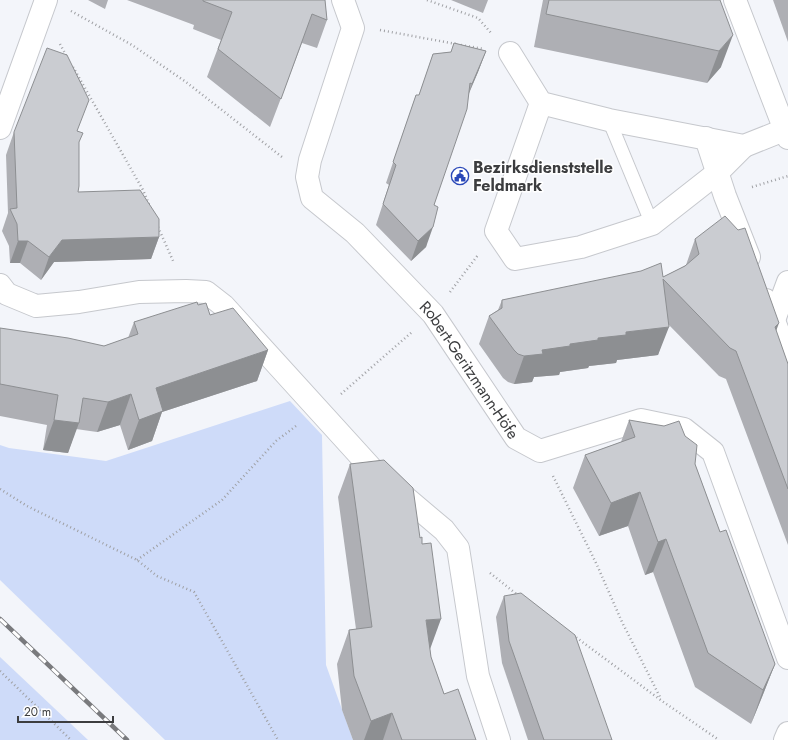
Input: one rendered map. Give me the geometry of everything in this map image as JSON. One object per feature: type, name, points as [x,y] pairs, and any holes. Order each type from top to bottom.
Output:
[{"type":"street","points":[[343,0],[353,28]]},
{"type":"street","points":[[540,103],[496,231],[515,259],[581,247],[652,224],[717,173],[744,146],[787,133],[735,0]]},
{"type":"street","points":[[0,128],[48,5]]},
{"type":"street","name":"Robert-Geritzmann-Höfe","points":[[353,28],[310,160],[307,177],[312,198],[355,233],[433,314],[516,438],[540,451]]},
{"type":"street","points":[[510,53],[540,103],[609,120],[744,146]]},
{"type":"street","points":[[706,138],[725,196],[788,357]]},
{"type":"street","points":[[774,320],[788,282]]},
{"type":"street","points":[[0,285],[8,294],[36,306],[79,302],[139,292],[186,291],[206,292],[224,306],[373,470],[444,530],[458,548],[478,676],[499,740]]},
{"type":"street","points":[[540,451],[641,420],[684,429],[713,452],[788,658]]},
{"type":"street","points":[[785,740],[788,733]]},
{"type":"lane","points":[[609,120],[652,224]]},
{"type":"path","points":[[427,0],[478,18],[510,53]]},
{"type":"path","points":[[48,5],[132,45],[186,82],[307,177]]},
{"type":"path","points":[[48,5],[149,204]]},
{"type":"path","points":[[353,28],[369,28],[510,53]]},
{"type":"path","points":[[725,196],[788,176]]},
{"type":"path","points":[[158,226],[186,291]]},
{"type":"path","points":[[137,560],[222,500],[276,441],[296,426],[320,412],[433,314],[496,231]]},
{"type":"path","points":[[540,451],[570,509],[622,622],[662,701]]},
{"type":"path","points":[[0,489],[27,506],[137,560],[157,576],[194,592],[278,740]]},
{"type":"path","points":[[458,548],[520,596]]},
{"type":"path","points":[[571,634],[718,740]]},
{"type":"path","points":[[0,671],[71,740]]},
{"type":"shaded area","points":[[290,401],[322,435],[326,665],[353,740],[165,740],[0,580],[0,445],[9,448],[106,461]]},
{"type":"shaded area","points":[[0,657],[88,740],[0,740]]},
{"type":"building","points":[[203,0],[325,0],[327,20],[312,14],[281,99],[218,49],[232,12]]},
{"type":"building","points":[[549,0],[720,0],[733,35],[719,51],[546,14]]},
{"type":"building","points":[[454,43],[486,51],[472,84],[470,83],[467,109],[434,205],[438,207],[433,227],[418,241],[383,204],[396,165],[393,162],[416,95],[419,95],[433,54],[451,52]]},
{"type":"building","points":[[47,48],[67,55],[89,100],[77,131],[83,133],[79,142],[78,192],[140,190],[159,219],[159,237],[62,240],[49,257],[28,241],[18,241],[17,224],[10,209],[17,208],[14,132]]},
{"type":"building","points":[[725,216],[738,230],[745,228],[779,323],[775,327],[788,364],[788,489],[736,351],[730,348],[663,279],[669,327],[626,332],[626,335],[598,338],[598,340],[570,344],[570,346],[542,350],[543,354],[524,356],[518,354],[489,316],[502,308],[502,300],[641,271],[661,263],[663,277],[685,266],[699,254],[695,239]]},
{"type":"building","points":[[197,302],[198,305],[206,303],[210,315],[233,308],[268,350],[156,388],[163,411],[139,420],[131,394],[108,402],[83,398],[79,423],[54,420],[58,395],[0,384],[0,328],[68,338],[104,346],[138,334],[134,322]]},
{"type":"building","points":[[629,420],[664,426],[679,421],[685,436],[697,445],[695,464],[720,532],[726,530],[775,664],[763,690],[708,653],[666,539],[658,542],[640,492],[611,503],[585,455],[635,437]]},
{"type":"building","points":[[384,460],[413,488],[420,538],[422,537],[422,544],[431,543],[441,619],[426,620],[431,657],[444,694],[458,689],[476,740],[402,740],[392,713],[371,721],[354,676],[349,630],[372,627],[350,464]]},
{"type":"building","points":[[521,593],[575,635],[612,740],[544,740],[509,641],[504,596]]},
{"type":"railway","points":[[0,619],[127,740]]},
{"type":"place","name":"Bezirksdienststelle Feldmark","points":[[460,176]]}]
